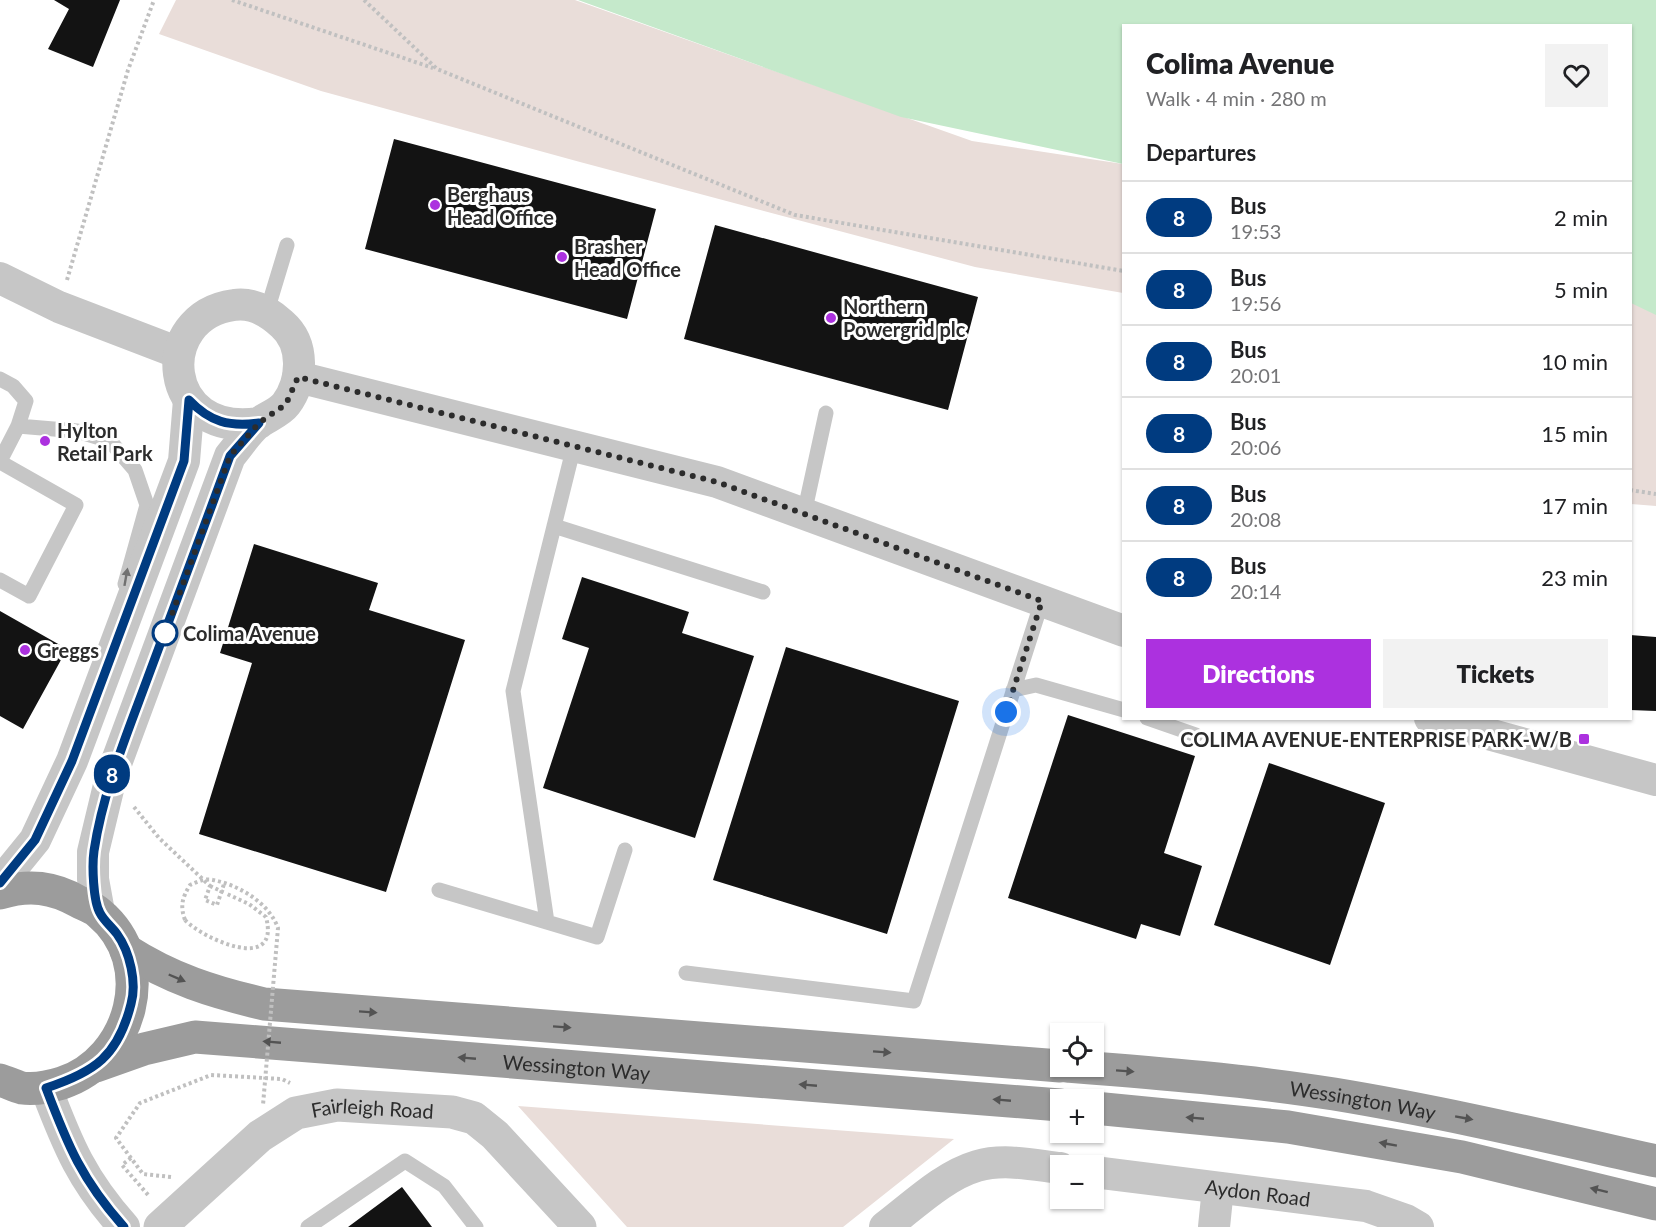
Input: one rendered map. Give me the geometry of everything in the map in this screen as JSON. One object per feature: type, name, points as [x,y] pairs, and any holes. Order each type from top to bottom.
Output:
[{"type":"highway","name":"Wessington Way","points":[[0,893],[16,888],[57,890],[99,912],[119,936],[132,971],[132,1002],[119,1040],[96,1066],[80,1077],[46,1088],[22,1088],[0,1080]]},
{"type":"highway","name":"Wessington Way","points":[[126,950],[153,968],[205,990],[264,1004],[1050,1065]]},
{"type":"highway","name":"Wessington Way","points":[[96,1066],[144,1049],[195,1037],[1050,1104]]},
{"type":"highway","name":"Wessington Way","points":[[1104,1069],[1179,1075],[1334,1094],[1488,1123],[1656,1161]]},
{"type":"highway","name":"Wessington Way","points":[[1104,1109],[1311,1131],[1462,1157],[1656,1204]]},
{"type":"street","points":[[0,278],[58,307],[179,353]]},
{"type":"street","points":[[99,912],[93,879],[93,852],[111,777],[230,456],[259,423],[286,404],[298,377],[299,356],[289,330],[267,311],[241,304],[220,307],[204,315],[189,330],[179,353],[180,381],[189,400],[200,412],[219,423],[238,426],[259,423]]},
{"type":"street","points":[[298,377],[717,482],[1122,630]]},
{"type":"street","points":[[0,883],[35,840],[72,761],[121,635],[184,461],[189,400]]},
{"type":"street","points":[[1438,720],[1656,780]]},
{"type":"street","points":[[46,1088],[69,1148],[97,1196],[124,1227]]},
{"type":"street","name":"Fairleigh Road","points":[[164,1223],[260,1136],[296,1113],[337,1105],[452,1112],[474,1118],[495,1135],[580,1227]]},
{"type":"street","points":[[885,1227],[953,1177],[978,1165],[1013,1162],[1050,1167]]},
{"type":"street","name":"Aydon Road","points":[[1104,1173],[1366,1206],[1406,1220],[1418,1227]]},
{"type":"street","points":[[1214,1227],[1218,1188]]},
{"type":"lane","points":[[267,311],[287,245]]},
{"type":"lane","points":[[0,379],[13,386],[26,401],[18,426],[0,462],[76,504],[29,596],[0,580]]},
{"type":"lane","points":[[804,514],[826,413]]},
{"type":"lane","points":[[18,426],[77,431],[110,441],[135,470],[147,505],[125,575],[121,635]]},
{"type":"lane","points":[[547,922],[513,691],[574,446]]},
{"type":"lane","points":[[554,526],[763,592]]},
{"type":"lane","points":[[686,973],[914,1001],[1042,601]]},
{"type":"lane","points":[[1013,690],[1036,684],[1122,710]]},
{"type":"lane","points":[[1153,720],[1196,735]]},
{"type":"lane","points":[[439,890],[597,937],[625,850]]},
{"type":"lane","points":[[308,1227],[405,1161],[444,1186],[476,1227]]},
{"type":"path","points":[[58,307],[128,70],[154,0]]},
{"type":"path","points":[[232,0],[437,69],[795,215],[1122,271]]},
{"type":"path","points":[[364,0],[437,69]]},
{"type":"path","points":[[1632,490],[1656,494]]},
{"type":"path","points":[[111,777],[159,838],[210,886],[249,904],[266,917],[268,930],[262,943],[256,947],[239,949],[194,929],[185,920],[181,908],[183,897],[190,885],[212,879],[267,906],[278,928],[263,1105],[255,1111]]},
{"type":"path","points":[[210,886],[205,900],[217,905],[225,884]]},
{"type":"path","points":[[173,1177],[143,1174],[116,1138],[140,1103],[211,1075],[282,1079],[337,1105]]},
{"type":"path","points":[[131,1158],[122,1166],[164,1223]]},
{"type":"shaded area","points":[[176,0],[575,0],[972,141],[1122,164],[1122,293],[975,267],[580,162],[321,91],[159,34]]},
{"type":"shaded area","points":[[578,0],[1656,0],[1656,315],[1632,303],[1632,24],[1122,24],[1122,164],[901,117]]},
{"type":"shaded area","points":[[1632,240],[1656,244],[1656,506],[1632,504]]},
{"type":"shaded area","points":[[518,1106],[954,1139],[843,1227],[627,1227]]},
{"type":"building","points":[[54,0],[120,0],[93,67],[48,49],[69,9]]},
{"type":"building","points":[[394,139],[656,209],[627,319],[365,249]]},
{"type":"building","name":"Northern Powergrid plc","points":[[715,225],[978,297],[948,410],[684,339]]},
{"type":"building","points":[[254,544],[378,583],[369,610],[465,640],[386,892],[199,834],[252,663],[220,653]]},
{"type":"building","points":[[582,577],[689,612],[682,633],[754,656],[695,838],[543,788],[589,648],[562,639]]},
{"type":"building","points":[[0,611],[67,649],[23,729],[0,716]]},
{"type":"building","points":[[1632,635],[1656,637],[1656,711],[1632,710]]},
{"type":"building","points":[[786,647],[959,701],[887,934],[713,880]]},
{"type":"building","points":[[1068,715],[1195,756],[1164,853],[1202,866],[1180,936],[1141,924],[1136,939],[1008,898]]},
{"type":"building","points":[[1269,763],[1385,803],[1330,965],[1214,925]]},
{"type":"building","points":[[402,1187],[432,1227],[348,1227]]},
{"type":"bus line","name":"8","points":[[0,883],[35,840],[72,761],[121,635],[184,461],[189,400],[200,412],[219,423],[238,426],[259,423],[230,456],[111,777],[93,852],[93,879],[99,912],[119,936],[126,950],[132,971],[132,1002],[119,1040],[96,1066],[80,1077],[46,1088],[69,1148],[97,1196],[124,1227]]},
{"type":"place","name":"Berghaus Head Office","points":[[435,205]]},
{"type":"place","name":"Brasher Head Office","points":[[562,257]]},
{"type":"place","name":"Northern Powergrid plc","points":[[831,318]]},
{"type":"place","name":"Hylton Retail Park","points":[[45,441]]},
{"type":"place","name":"Colima Avenue","points":[[165,633]]},
{"type":"place","name":"Greggs","points":[[25,650]]},
{"type":"place","name":"COLIMA AVENUE-ENTERPRISE PARK-W/B","points":[[1584,739]]},
{"type":"route","points":[[165,633],[230,456],[259,423],[270,418],[286,404],[298,377],[717,482],[1042,601],[1006,712]]}]
